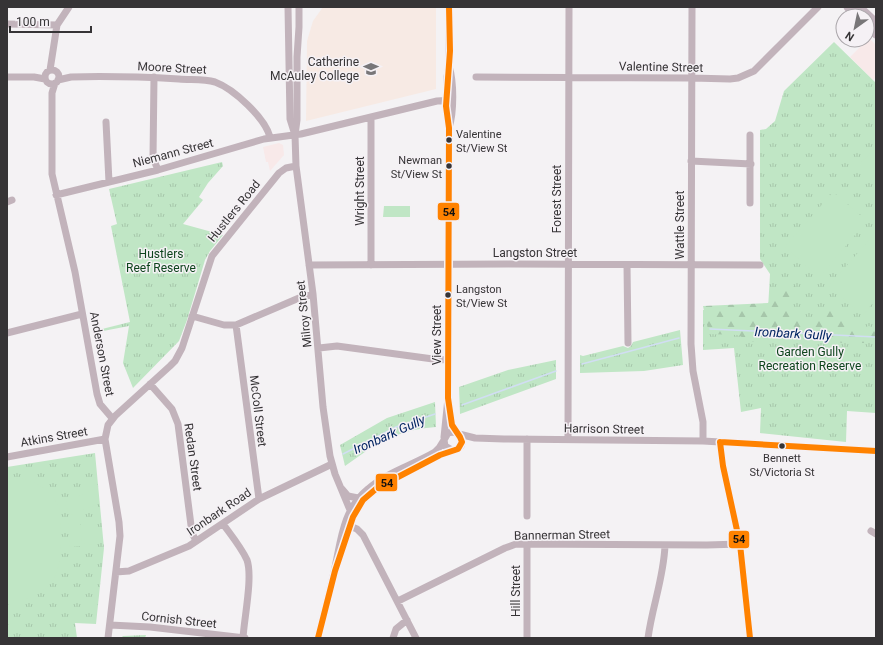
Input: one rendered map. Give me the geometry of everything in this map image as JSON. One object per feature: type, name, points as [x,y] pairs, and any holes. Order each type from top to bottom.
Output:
[{"type":"main road","points":[[859,7],[876,23]]},
{"type":"street","points":[[7,24],[57,25],[69,7]]},
{"type":"street","points":[[288,7],[290,119],[295,135]]},
{"type":"street","points":[[295,135],[297,120],[299,7]]},
{"type":"street","name":"View Street","points":[[444,439],[448,398],[449,128],[451,122],[449,100],[451,77],[449,66],[449,7]]},
{"type":"street","name":"Forest Street","points":[[568,439],[569,7]]},
{"type":"street","name":"Wattle Street","points":[[692,7],[691,359],[703,422],[703,441]]},
{"type":"street","name":"Valentine Street","points":[[476,78],[740,78],[756,68],[818,7]]},
{"type":"street","name":"Anderson Street","points":[[57,25],[54,37],[52,59],[52,174],[73,263],[97,394],[100,404],[112,418]]},
{"type":"street","points":[[7,77],[52,77]]},
{"type":"street","name":"Moore Street","points":[[52,77],[154,77],[207,81],[232,90],[248,104],[268,130],[270,137]]},
{"type":"street","points":[[154,77],[153,158],[158,170]]},
{"type":"street","points":[[295,135],[437,101],[449,100]]},
{"type":"street","name":"Wright Street","points":[[371,118],[371,265]]},
{"type":"street","points":[[106,122],[109,182]]},
{"type":"street","name":"Niemann Street","points":[[56,195],[158,170],[270,137],[295,135]]},
{"type":"street","name":"Milroy Street","points":[[295,135],[296,166],[313,294],[319,348],[323,407],[332,464],[350,510]]},
{"type":"street","points":[[750,135],[750,203]]},
{"type":"street","points":[[691,161],[751,164]]},
{"type":"street","name":"Hustlers Road","points":[[112,418],[170,366],[179,355],[212,256],[279,173],[284,169],[296,166]]},
{"type":"street","name":"Langston Street","points":[[309,265],[760,265]]},
{"type":"street","points":[[628,265],[628,342]]},
{"type":"street","points":[[192,316],[224,325],[236,325],[299,298],[313,294]]},
{"type":"street","points":[[7,333],[82,314]]},
{"type":"street","name":"McColl Street","points":[[236,325],[259,499]]},
{"type":"street","points":[[319,348],[337,346],[433,360],[448,360]]},
{"type":"street","name":"Redan Street","points":[[150,384],[172,409],[178,424],[192,533],[196,541]]},
{"type":"street","name":"View Street","points":[[448,398],[450,417],[457,433]]},
{"type":"street","points":[[108,638],[120,536],[105,439],[106,429],[112,418]]},
{"type":"street","points":[[318,638],[335,571],[341,538],[350,510],[357,502],[377,481],[435,452],[448,433],[457,433],[462,439],[462,445],[458,449],[440,454],[384,484],[357,502],[335,571]]},
{"type":"street","name":"Harrison Street","points":[[457,433],[475,438],[703,441],[876,451]]},
{"type":"street","name":"Atkins Street","points":[[7,457],[105,439]]},
{"type":"street","points":[[444,439],[447,448],[452,450]]},
{"type":"street","name":"Harrison Street","points":[[462,445],[471,442],[504,439]]},
{"type":"street","points":[[527,439],[527,516]]},
{"type":"street","points":[[720,442],[723,466],[740,544],[750,638]]},
{"type":"street","name":"Ironbark Road","points":[[116,572],[129,571],[189,546],[259,499],[332,464]]},
{"type":"street","points":[[341,489],[357,502]]},
{"type":"street","points":[[223,524],[243,553],[249,568],[244,638]]},
{"type":"street","points":[[350,526],[357,529],[364,536],[416,638]]},
{"type":"street","name":"Bannerman Street","points":[[398,601],[516,544],[740,544]]},
{"type":"street","name":"Hill Street","points":[[527,544],[527,638]]},
{"type":"street","points":[[648,638],[653,607],[662,572],[665,545]]},
{"type":"street","points":[[393,638],[396,629],[407,620]]},
{"type":"street","name":"Cornish Street","points":[[110,625],[150,627],[244,638]]},
{"type":"shaded area","name":"Catherine McAuley College","points":[[323,7],[436,7],[436,89],[306,121],[307,41],[313,21]]},
{"type":"shaded area","points":[[875,44],[876,77],[873,80],[850,57],[859,48],[875,48]]},
{"type":"shaded area","points":[[279,143],[283,145],[284,155],[270,171],[268,162],[266,162],[263,147]]},
{"type":"green space","name":"Garden Gully Recreation Reserve","points":[[834,42],[835,48],[840,48],[876,83],[876,413],[847,411],[846,442],[760,433],[761,408],[741,412],[734,348],[703,350],[703,310],[768,309],[770,274],[760,259],[760,130],[766,129],[775,121],[784,91]]},
{"type":"green space","points":[[876,148],[876,163],[869,170],[861,162]]},
{"type":"green space","name":"Hustlers Reef Reserve","points":[[222,162],[223,166],[208,183],[199,197],[203,200],[183,224],[223,235],[210,251],[205,260],[179,341],[133,388],[123,363],[129,326],[98,332],[98,330],[130,322],[111,226],[117,224],[109,189]]},
{"type":"green space","points":[[833,192],[867,221],[819,277],[785,247]]},
{"type":"green space","points":[[384,206],[410,206],[410,217],[383,217]]},
{"type":"green space","points":[[876,232],[876,299],[863,315],[829,286]]},
{"type":"green space","points":[[789,280],[800,292],[787,310],[806,323],[819,318],[825,308],[837,310],[859,329],[869,326],[876,329],[876,340],[874,343],[842,343],[802,333],[776,333],[762,341],[751,342],[738,335],[709,334],[703,306],[768,303]]},
{"type":"green space","points":[[680,330],[683,365],[644,371],[580,373],[580,355],[583,356],[623,346],[628,348],[633,342]]},
{"type":"green space","points":[[556,360],[556,379],[460,414],[459,387],[508,370]]},
{"type":"green space","points":[[435,402],[436,427],[407,432],[379,442],[345,466],[340,445],[387,418]]},
{"type":"green space","points":[[95,453],[104,548],[96,624],[75,623],[77,638],[7,638],[7,467]]},
{"type":"green space","points":[[23,478],[41,486],[50,493],[57,503],[60,510],[61,548],[58,567],[51,583],[39,593],[31,597],[20,600],[11,600],[7,599],[7,479]]},
{"type":"green space","points":[[93,490],[98,504],[70,515],[64,502]]},
{"type":"green space","points":[[95,519],[97,544],[85,545],[83,520]]},
{"type":"green space","points":[[68,522],[80,522],[82,546],[70,547]]},
{"type":"green space","points":[[146,635],[145,638],[121,638],[123,636]]},
{"type":"waterway","name":"Ironbark Gully","points":[[710,329],[876,337]]},
{"type":"waterway","name":"Ironbark Gully","points":[[582,364],[679,338]]},
{"type":"waterway","name":"Ironbark Gully","points":[[462,405],[556,371]]},
{"type":"waterway","name":"Ironbark Gully","points":[[343,454],[396,427],[435,414]]},
{"type":"transit line","name":"54","points":[[318,638],[335,571],[353,517],[363,500],[377,488],[440,455],[458,449],[462,442],[452,425],[448,398],[449,128],[446,106],[450,51],[449,7]]},
{"type":"transit line","name":"54","points":[[720,442],[723,466],[740,544],[750,638]]},
{"type":"transit line","name":"54","points":[[720,442],[876,451]]},
{"type":"place","name":"Catherine McAuley College","points":[[371,69]]},
{"type":"place","name":"Valentine St/View St","points":[[449,140]]},
{"type":"place","name":"Newman St/View St","points":[[449,166]]},
{"type":"place","name":"Langston St/View St","points":[[448,295]]},
{"type":"place","name":"Bennett St/Victoria St","points":[[782,446]]}]
